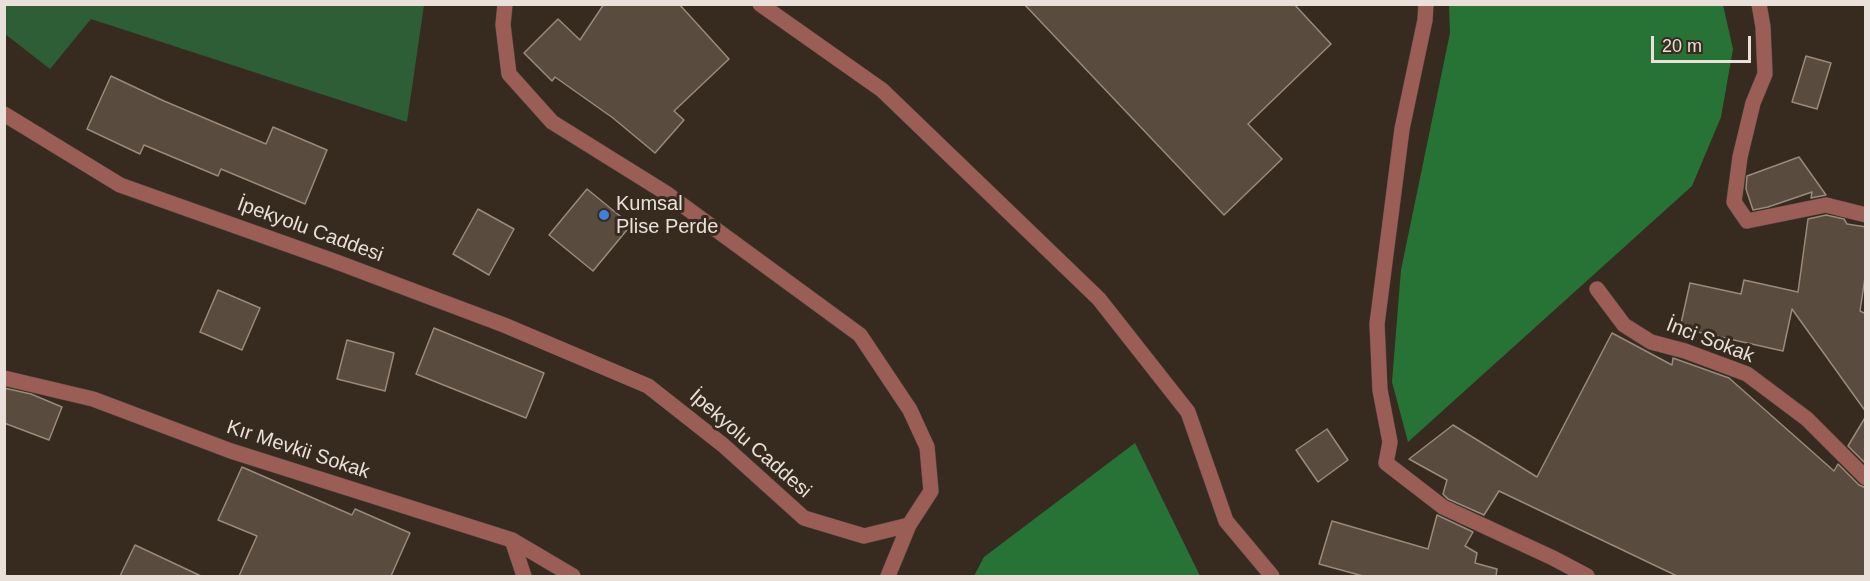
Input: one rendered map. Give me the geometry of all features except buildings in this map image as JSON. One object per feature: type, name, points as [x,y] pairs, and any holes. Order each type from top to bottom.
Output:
[{"type":"street","points":[[505,4],[503,25],[509,74],[552,122],[666,193],[860,334],[910,410],[927,447],[931,491],[909,525],[888,576]]},
{"type":"street","points":[[760,4],[882,90],[1099,299],[1188,412],[1226,521],[1272,576]]},
{"type":"street","points":[[1426,4],[1425,20],[1402,129],[1377,324],[1380,390],[1390,442],[1386,463],[1443,507],[1587,576]]},
{"type":"street","points":[[1759,4],[1763,27],[1765,74],[1753,103],[1740,157],[1734,202],[1747,221],[1826,205],[1866,215]]},
{"type":"street","name":"İpekyolu Caddesi","points":[[4,114],[120,185],[334,261],[504,325],[648,386],[723,445],[804,518],[864,536],[909,525]]},
{"type":"street","name":"İnci Sokak","points":[[1597,289],[1624,325],[1652,342],[1685,351],[1747,374],[1808,419],[1866,478]]},
{"type":"street","name":"Kır Mevkii Sokak","points":[[4,378],[93,399],[231,451],[512,540],[573,576]]},
{"type":"street","points":[[512,540],[524,576]]},
{"type":"green space","points":[[4,5],[424,5],[407,122],[91,19],[50,69],[5,34]]},
{"type":"green space","points":[[1449,5],[1723,5],[1733,49],[1721,117],[1692,186],[1408,442],[1392,382],[1401,270],[1450,33]]},
{"type":"green space","points":[[1135,443],[1200,576],[974,576],[984,557]]},
{"type":"place","name":"Kumsal Plise Perde","points":[[604,215]]}]
